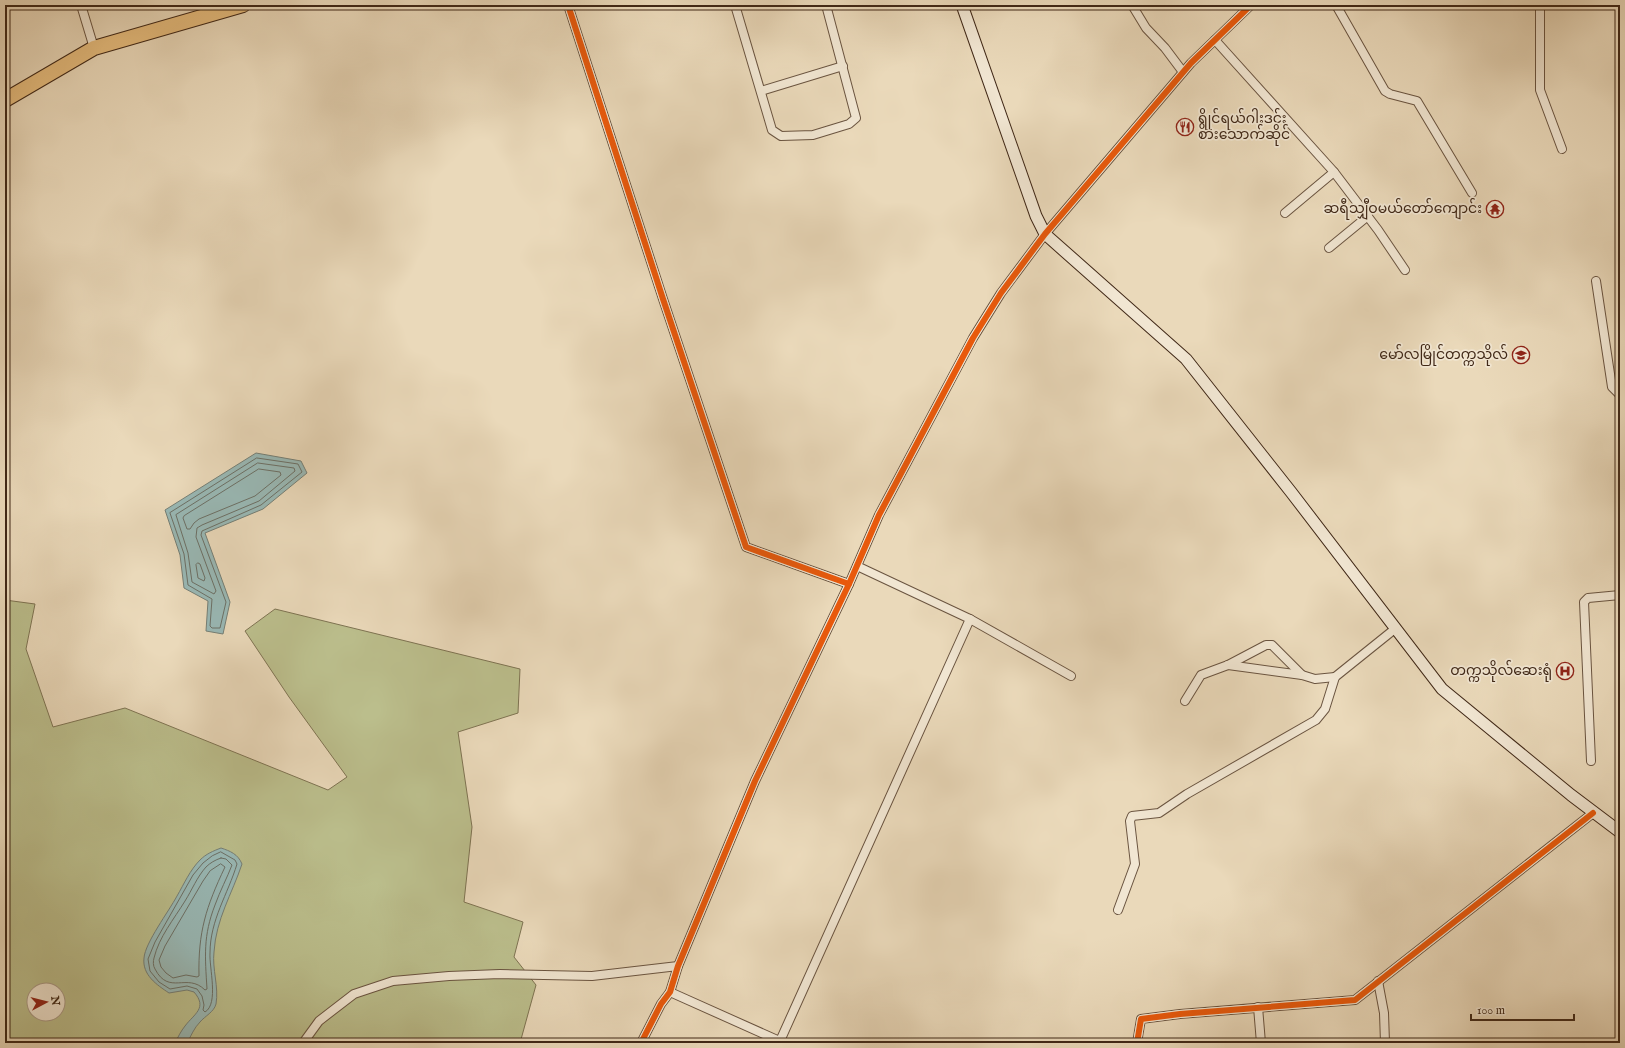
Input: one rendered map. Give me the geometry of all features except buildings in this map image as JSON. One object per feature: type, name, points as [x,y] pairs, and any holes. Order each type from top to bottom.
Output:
[{"type":"highway","points":[[5,100],[94,48],[243,5]]},
{"type":"main road","points":[[962,5],[1036,216],[1045,234],[1186,359],[1442,689],[1593,813],[1620,832]]},
{"type":"street","points":[[81,5],[94,48]]},
{"type":"street","points":[[568,5],[663,299],[746,547],[849,584]]},
{"type":"street","points":[[734,5],[772,130],[781,136],[813,135],[849,124],[856,118],[826,5]]},
{"type":"street","points":[[1132,5],[1146,28],[1165,48],[1183,72]]},
{"type":"street","points":[[641,1043],[661,1004],[670,992],[678,966],[755,781],[849,584],[879,516],[973,338],[1001,293],[1045,234],[1183,72],[1251,5]]},
{"type":"street","points":[[1336,5],[1385,91],[1390,94],[1417,101],[1472,193]]},
{"type":"street","points":[[1540,5],[1540,90],[1562,149]]},
{"type":"street","points":[[1215,40],[1334,172],[1368,216],[1405,270]]},
{"type":"street","points":[[761,91],[842,66]]},
{"type":"street","points":[[1285,213],[1334,172]]},
{"type":"street","points":[[1329,248],[1368,216]]},
{"type":"street","points":[[1596,281],[1612,388],[1620,395]]},
{"type":"street","points":[[857,566],[970,619],[1071,676]]},
{"type":"street","points":[[1591,761],[1584,602],[1588,598],[1620,594]]},
{"type":"street","points":[[670,992],[782,1042],[970,619]]},
{"type":"street","points":[[1228,665],[1302,675],[1315,679],[1335,677],[1396,628]]},
{"type":"street","points":[[1185,702],[1201,675],[1228,665],[1266,645],[1272,645],[1302,675]]},
{"type":"street","points":[[1118,910],[1135,864],[1130,821],[1132,816],[1159,813],[1187,794],[1316,720],[1325,709],[1335,677]]},
{"type":"street","points":[[1137,1043],[1141,1019],[1258,1007],[1355,1000],[1593,813]]},
{"type":"street","points":[[302,1043],[319,1021],[354,994],[393,981],[478,975],[592,976],[678,966]]},
{"type":"street","points":[[1378,981],[1384,1013],[1385,1043]]},
{"type":"street","points":[[1258,1007],[1261,1043]]},
{"type":"green space","points":[[5,600],[35,604],[26,649],[53,727],[125,708],[328,790],[347,777],[289,697],[245,631],[275,609],[520,669],[518,713],[458,732],[472,827],[464,902],[523,922],[514,957],[536,985],[520,1043],[5,1043]]},
{"type":"water","points":[[256,453],[301,461],[307,473],[263,509],[205,533],[230,602],[223,634],[206,631],[208,601],[184,588],[180,555],[165,510]]},
{"type":"water","points":[[221,848],[236,855],[242,864],[221,918],[215,940],[214,965],[217,991],[216,1004],[211,1012],[196,1027],[187,1043],[175,1043],[200,1007],[200,1002],[194,992],[187,990],[169,993],[155,983],[145,970],[145,952],[148,944],[193,868],[205,856]]},
{"type":"cycle path","points":[[568,5],[663,299],[746,547],[849,584]]},
{"type":"cycle path","points":[[641,1043],[661,1004],[670,992],[678,966],[755,781],[849,584],[879,515],[973,338],[1001,293],[1045,234],[1191,63],[1251,5]]},
{"type":"cycle path","points":[[1137,1043],[1141,1019],[1180,1014],[1355,1000],[1593,813]]},
{"type":"place","name":"ရွိုင်ရယ်ဂါးဒင်း စားသောက်ဆိုင်","points":[[1185,127]]},
{"type":"place","name":"ဆရီသျှီဝမယ်တော်ကျောင်း","points":[[1495,209]]},
{"type":"place","name":"မော်လမြိုင်တက္ကသိုလ်","points":[[1521,355]]},
{"type":"place","name":"တက္ကသိုလ်ဆေးရုံ","points":[[1565,671]]}]
